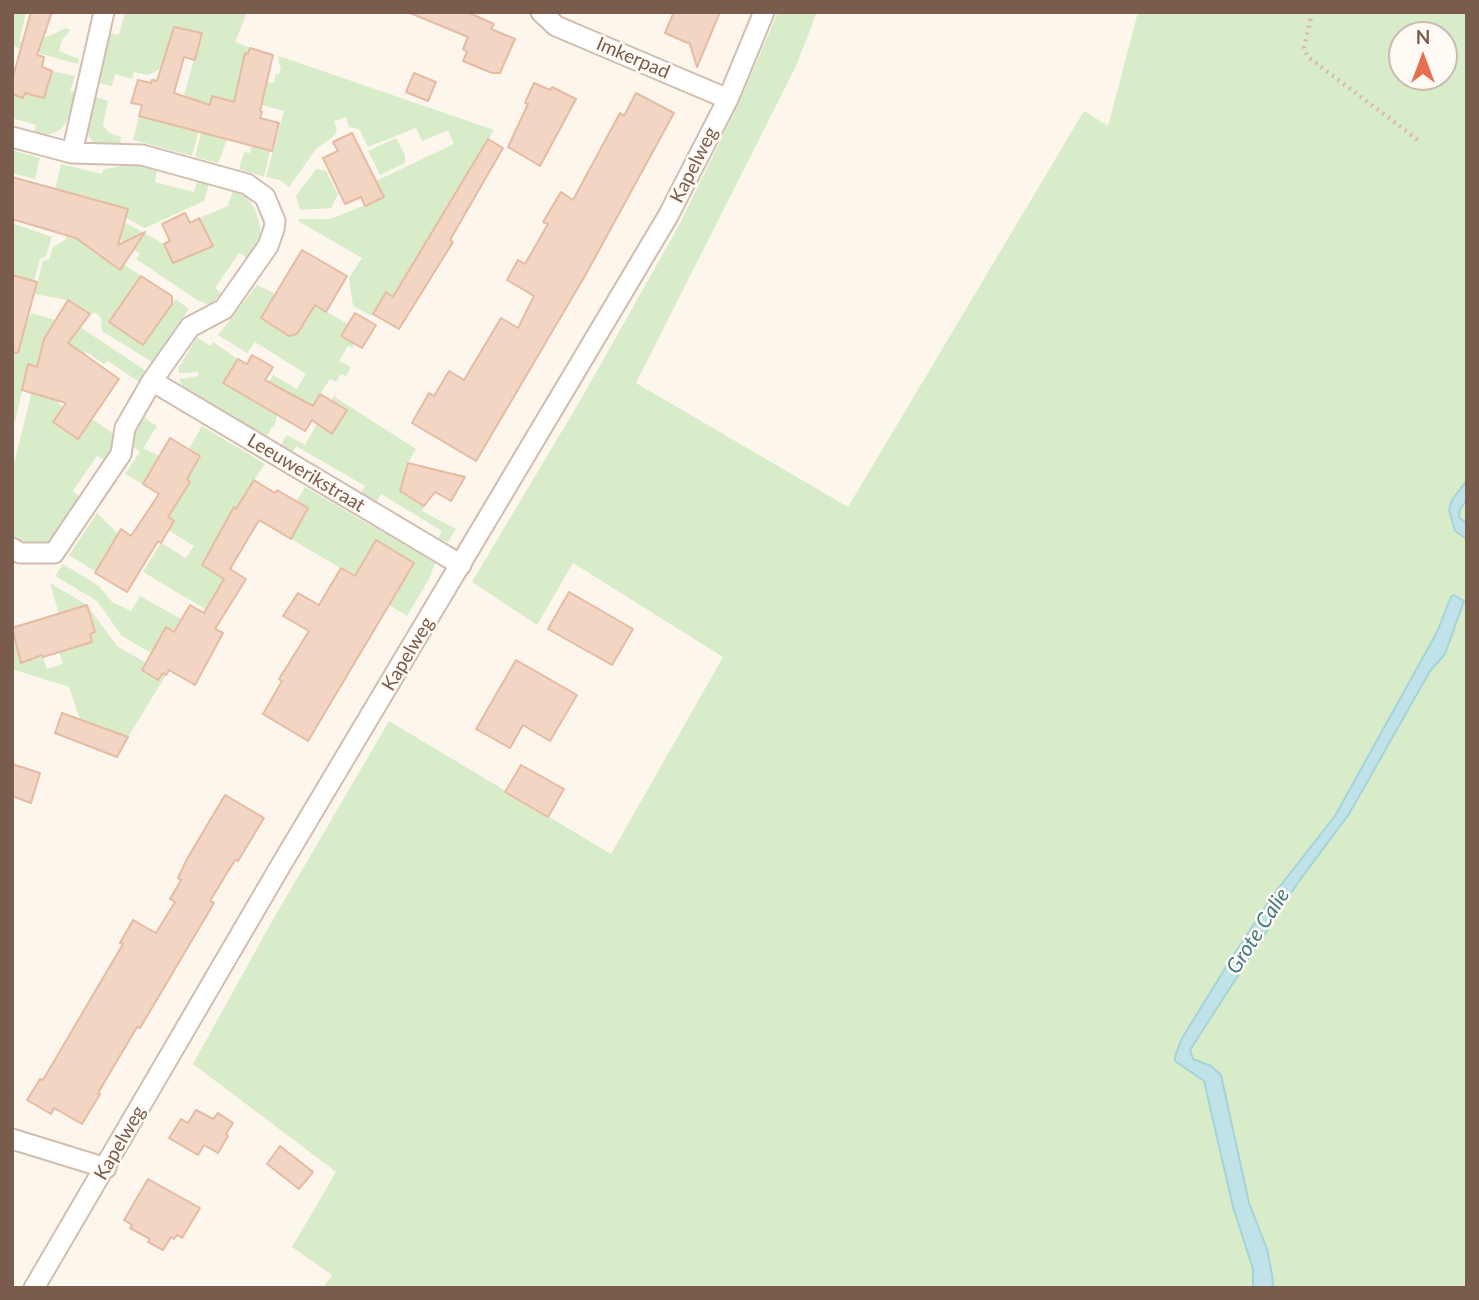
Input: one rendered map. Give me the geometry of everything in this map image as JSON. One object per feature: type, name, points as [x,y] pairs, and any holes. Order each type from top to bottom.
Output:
[{"type":"street","points":[[72,153],[104,12]]},
{"type":"street","name":"Imkerpad","points":[[541,12],[556,26],[728,99]]},
{"type":"street","name":"Kapelweg","points":[[34,1288],[281,865],[668,216],[728,99],[764,12]]},
{"type":"street","points":[[12,137],[72,153],[142,155],[247,184],[257,189],[270,206],[275,220],[268,246],[224,309],[190,327],[152,380],[125,428],[121,454],[54,554],[20,553],[12,548]]},
{"type":"street","name":"Leeuwerikstraat","points":[[152,380],[461,565]]},
{"type":"street","points":[[12,1139],[106,1168]]},
{"type":"path","points":[[1312,12],[1304,48],[1308,57],[1418,140]]},
{"type":"green space","points":[[12,12],[26,12],[19,42],[49,36],[66,28],[70,30],[62,40],[59,51],[79,59],[78,64],[12,46]]},
{"type":"green space","points":[[125,12],[247,12],[235,42],[250,48],[248,54],[245,54],[241,73],[245,108],[212,96],[210,105],[206,104],[192,156],[133,140],[139,116],[166,123],[183,100],[201,33],[174,27],[162,68],[148,75],[134,72],[132,79],[115,74],[112,86],[97,83],[110,33],[119,35]]},
{"type":"green space","points":[[778,12],[817,12],[796,66],[636,383],[848,507],[1084,111],[1108,126],[1138,12],[1467,12],[1467,1288],[323,1288],[332,1275],[292,1247],[336,1172],[193,1064],[271,923],[389,721],[611,854],[723,657],[573,563],[537,625],[472,582],[584,394],[678,227],[737,107]]},
{"type":"green space","points":[[279,56],[494,130],[393,297],[386,292],[372,316],[353,306],[349,278],[362,258],[298,221],[330,219],[383,198],[376,181],[454,144],[448,130],[422,141],[416,128],[368,147],[359,129],[349,127],[346,117],[334,121],[337,131],[334,136],[316,149],[289,187],[280,180],[266,177],[284,111],[258,104],[267,82],[274,83],[276,74],[279,74]]},
{"type":"green space","points":[[52,71],[75,76],[70,91],[76,92],[70,117],[56,132],[47,135],[34,133],[36,125],[12,118],[12,88],[44,98]]},
{"type":"green space","points":[[94,96],[108,101],[103,125],[109,133],[121,137],[120,146],[96,145],[90,138],[86,127]]},
{"type":"green space","points":[[201,133],[227,140],[218,163],[195,157]]},
{"type":"green space","points":[[396,138],[405,155],[405,163],[380,175],[368,151]]},
{"type":"green space","points":[[252,146],[270,151],[264,177],[239,169],[244,152],[250,153]]},
{"type":"green space","points":[[12,150],[40,158],[35,179],[12,173]]},
{"type":"green space","points":[[61,164],[102,174],[104,169],[134,164],[157,170],[155,182],[194,192],[197,182],[209,184],[204,201],[145,228],[126,218],[128,209],[110,204],[124,222],[164,244],[173,263],[213,246],[199,218],[228,206],[233,190],[246,197],[255,209],[260,235],[255,246],[247,258],[239,253],[215,288],[222,294],[209,305],[197,300],[136,259],[140,254],[114,235],[120,269],[124,265],[151,282],[139,279],[111,318],[112,323],[143,345],[175,299],[189,309],[152,362],[102,331],[101,318],[96,313],[90,314],[68,300],[34,294],[43,261],[49,259],[53,247],[67,236],[79,195],[55,189]]},
{"type":"green space","points":[[316,169],[326,171],[338,194],[331,208],[300,210],[296,196]]},
{"type":"green space","points":[[12,223],[52,237],[46,256],[40,259],[34,281],[12,275]]},
{"type":"green space","points":[[257,285],[276,294],[261,319],[285,333],[297,334],[313,304],[348,324],[341,336],[355,344],[352,348],[348,346],[339,361],[351,367],[346,376],[341,374],[336,382],[330,379],[313,406],[291,394],[286,402],[264,390],[273,375],[297,389],[306,374],[255,342],[247,353],[218,335]]},
{"type":"green space","points":[[31,313],[80,327],[146,371],[139,382],[108,361],[104,364],[86,352],[83,355],[69,388],[58,403],[63,407],[53,422],[78,439],[92,419],[114,434],[107,461],[97,456],[73,491],[81,498],[53,539],[41,546],[19,543],[12,538],[12,472],[38,367],[28,365],[15,422],[12,424],[12,316],[28,320]]},
{"type":"green space","points":[[197,337],[210,346],[213,342],[238,359],[224,383],[246,396],[283,406],[277,415],[274,428],[272,427],[266,438],[184,388],[179,379],[198,376],[198,372],[179,373],[179,367]]},
{"type":"green space","points":[[336,393],[335,397],[416,449],[408,463],[404,478],[406,479],[399,491],[424,506],[422,511],[456,529],[448,542],[438,538],[442,531],[381,494],[376,503],[361,493],[365,486],[296,446],[292,453],[280,446],[287,435],[305,445],[317,424],[332,433],[325,410]]},
{"type":"green space","points":[[142,416],[157,426],[143,448],[159,456],[143,484],[125,474],[140,452],[131,445],[134,428]]},
{"type":"green space","points":[[202,426],[265,464],[254,480],[241,512],[233,508],[221,531],[228,535],[203,565],[224,579],[205,609],[143,572],[161,543],[186,558],[194,546],[168,530],[155,509],[167,498],[177,503],[189,482],[187,479],[200,456],[189,449]]},
{"type":"green space","points":[[305,487],[435,563],[429,579],[407,616],[358,586],[361,580],[291,539],[308,509],[296,502]]},
{"type":"green space","points":[[97,513],[118,534],[96,572],[69,555]]},
{"type":"green space","points":[[63,564],[99,586],[112,602],[131,611],[140,596],[181,619],[173,632],[166,628],[151,653],[122,636],[97,601],[55,576]]},
{"type":"green space","points":[[50,583],[87,605],[59,614]]},
{"type":"green space","points":[[87,605],[117,646],[146,663],[142,670],[158,680],[163,673],[166,675],[128,737],[80,719],[69,687],[12,669],[12,634],[21,663],[43,656],[47,669],[63,664],[59,652],[92,642],[90,634],[95,632]]},
{"type":"water","points":[[1467,480],[1467,500],[1460,509],[1459,517],[1467,524],[1467,539],[1455,531],[1449,510],[1452,500]]},
{"type":"water","name":"Grote Calie","points":[[1454,595],[1464,601],[1445,654],[1430,671],[1349,814],[1297,884],[1190,1050],[1193,1059],[1211,1066],[1221,1075],[1249,1203],[1267,1249],[1272,1275],[1273,1288],[1253,1288],[1253,1269],[1233,1207],[1204,1081],[1175,1061],[1175,1057],[1181,1040],[1273,895],[1335,816],[1437,632]]},
{"type":"building","points":[[31,12],[52,12],[37,55],[44,57],[42,67],[52,71],[44,98],[25,93],[23,98],[12,94],[12,80]]},
{"type":"building","points":[[467,12],[494,24],[491,29],[515,39],[500,73],[492,73],[463,61],[467,52],[463,49],[468,37],[410,13]]},
{"type":"building","points":[[674,12],[720,12],[697,67],[690,44],[665,33]]},
{"type":"building","points":[[174,27],[202,33],[195,60],[184,57],[174,93],[210,105],[212,96],[234,102],[245,53],[248,54],[250,48],[273,55],[260,111],[260,118],[279,123],[272,151],[139,116],[142,105],[131,103],[138,80],[151,83],[152,80],[157,81]]},
{"type":"building","points":[[414,73],[436,82],[428,101],[406,92]]},
{"type":"building","points":[[534,83],[550,90],[552,87],[576,99],[540,166],[508,147],[528,104],[525,103]]},
{"type":"building","points":[[636,93],[674,113],[586,274],[476,461],[412,423],[429,393],[434,396],[449,371],[464,380],[501,318],[518,328],[534,296],[507,280],[518,260],[525,264],[548,224],[543,222],[561,192],[573,200],[620,113],[624,116]]},
{"type":"building","points":[[352,133],[384,197],[365,206],[361,197],[345,204],[323,158],[338,151],[333,142]]},
{"type":"building","points":[[488,139],[503,148],[450,240],[453,242],[399,329],[373,314],[386,292],[393,297]]},
{"type":"building","points":[[12,177],[128,209],[118,245],[145,232],[120,270],[76,238],[12,219]]},
{"type":"building","points":[[185,213],[190,223],[199,218],[213,246],[173,263],[164,244],[170,241],[162,224]]},
{"type":"building","points":[[302,250],[347,276],[326,312],[315,305],[297,334],[289,336],[261,318]]},
{"type":"building","points":[[12,275],[37,282],[18,353],[12,352]]},
{"type":"building","points":[[141,276],[172,296],[172,304],[143,345],[109,322]]},
{"type":"building","points":[[68,300],[90,314],[68,343],[119,379],[78,439],[53,422],[66,403],[22,390],[28,364],[37,367],[44,339]]},
{"type":"building","points":[[355,313],[376,325],[362,348],[341,336]]},
{"type":"building","points":[[252,355],[273,367],[265,380],[313,406],[320,394],[347,410],[332,434],[312,420],[305,431],[223,383],[238,359],[247,364]]},
{"type":"building","points":[[170,438],[200,456],[187,479],[190,482],[168,517],[174,521],[161,543],[158,541],[127,592],[95,573],[121,529],[131,536],[159,494],[143,484]]},
{"type":"building","points":[[408,463],[465,477],[451,501],[435,492],[424,506],[400,491]]},
{"type":"building","points":[[254,480],[308,508],[291,539],[259,520],[230,569],[246,579],[215,629],[223,633],[195,685],[169,670],[158,680],[142,670],[166,627],[174,632],[190,605],[204,613],[224,579],[202,565],[234,507],[236,509]]},
{"type":"building","points":[[376,540],[414,563],[308,741],[263,714],[282,681],[279,679],[309,631],[283,616],[298,593],[319,605],[341,568],[355,576]]},
{"type":"building","points":[[569,592],[633,629],[612,665],[548,629]]},
{"type":"building","points":[[87,605],[95,632],[90,634],[92,642],[21,663],[12,628]]},
{"type":"building","points":[[516,660],[577,695],[550,741],[523,725],[510,748],[476,729]]},
{"type":"building","points":[[62,713],[128,737],[117,757],[55,733]]},
{"type":"building","points":[[12,764],[40,773],[31,803],[12,796]]},
{"type":"building","points":[[521,765],[564,789],[548,817],[505,792]]},
{"type":"building","points":[[225,795],[264,818],[210,901],[214,903],[140,1028],[137,1027],[82,1124],[54,1108],[51,1114],[27,1100],[40,1079],[43,1080],[123,944],[120,943],[133,920],[156,933],[175,902],[170,899],[181,880],[178,878],[187,859]]},
{"type":"building","points":[[196,1110],[213,1119],[218,1113],[233,1123],[218,1153],[204,1145],[198,1155],[169,1138],[181,1119],[188,1123]]},
{"type":"building","points":[[280,1146],[313,1172],[299,1189],[267,1164]]},
{"type":"building","points":[[148,1179],[200,1208],[182,1238],[177,1235],[174,1239],[171,1237],[163,1250],[148,1242],[150,1239],[130,1228],[132,1225],[124,1220]]}]
